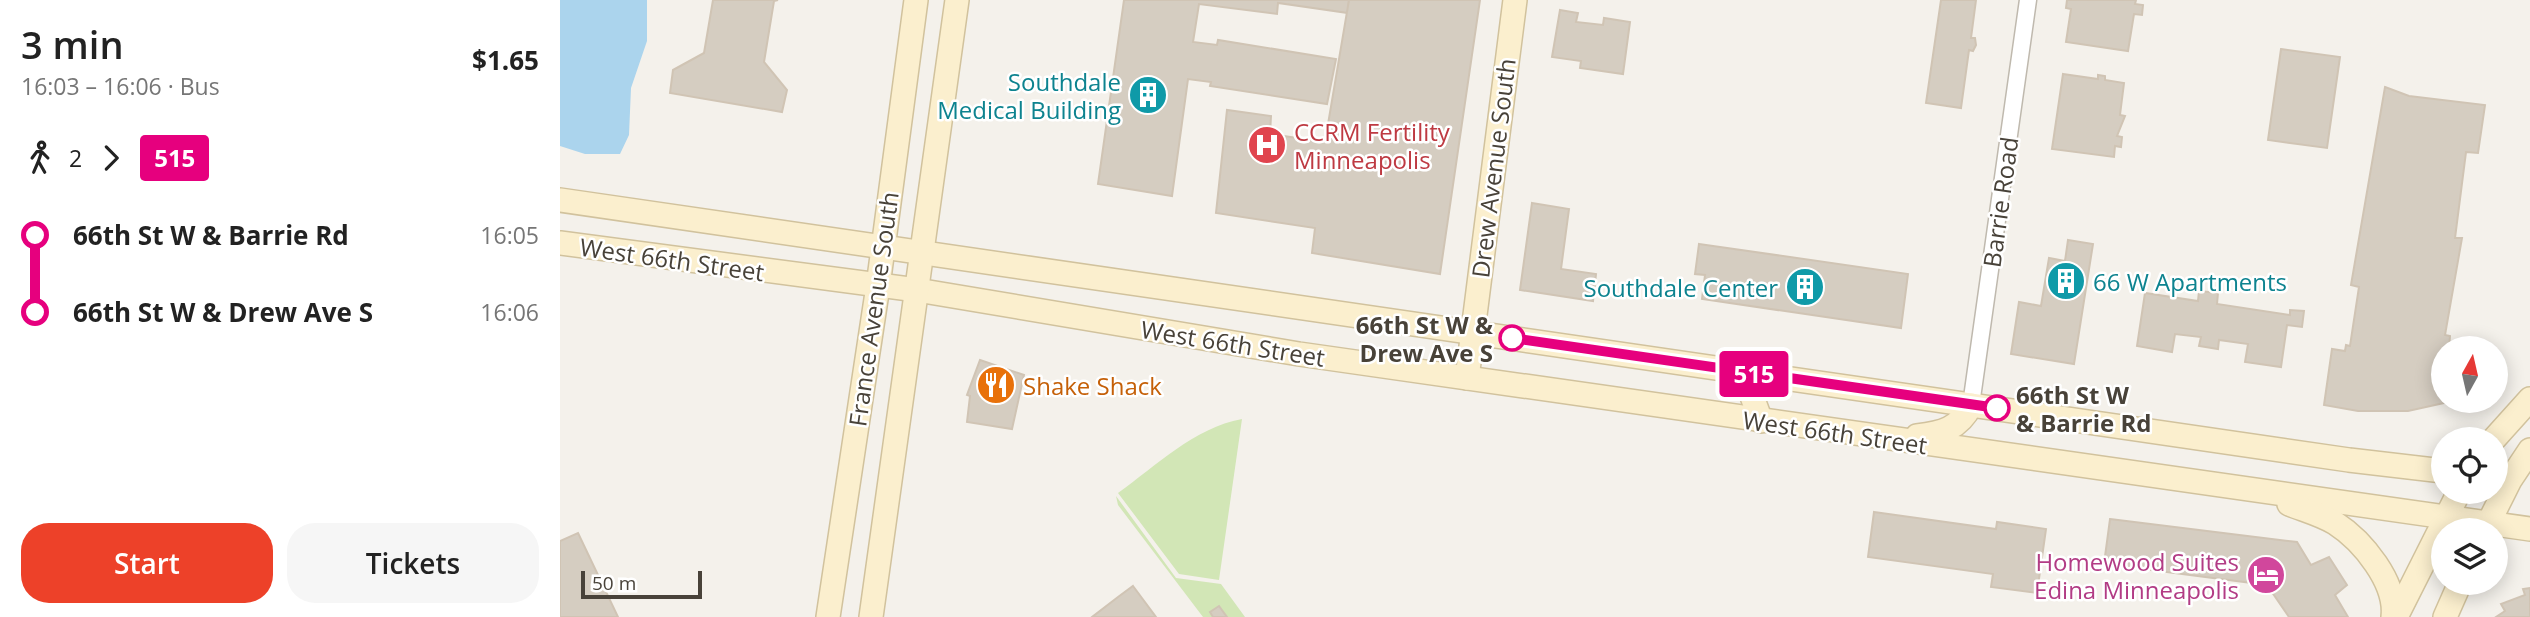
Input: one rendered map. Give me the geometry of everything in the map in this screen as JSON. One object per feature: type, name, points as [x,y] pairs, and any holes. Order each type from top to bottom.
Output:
[{"type":"main road","name":"France Avenue South","points":[[828,617],[878,286],[916,0]]},
{"type":"main road","name":"France Avenue South","points":[[871,617],[957,0]]},
{"type":"main road","name":"Drew Avenue South","points":[[1467,378],[1516,0]]},
{"type":"main road","name":"West 66th Street","points":[[560,200],[923,250],[1137,285],[2431,469]]},
{"type":"main road","name":"West 66th Street","points":[[560,243],[917,290],[1204,339],[1467,378],[1889,440],[2457,518]]},
{"type":"main road","points":[[1734,371],[1749,388],[1761,421]]},
{"type":"main road","points":[[2505,427],[2530,399]]},
{"type":"main road","points":[[1889,440],[1941,433],[1964,420],[1971,405]]},
{"type":"main road","points":[[2491,518],[2530,450]]},
{"type":"main road","points":[[2261,492],[2334,523],[2358,543],[2391,590],[2395,617]]},
{"type":"main road","points":[[2395,617],[2436,543],[2452,504]]},
{"type":"main road","name":"West 66th Street","points":[[2508,527],[2530,529]]},
{"type":"main road","points":[[2445,617],[2455,595]]},
{"type":"street","name":"Barrie Road","points":[[1971,405],[2028,0]]},
{"type":"green space","points":[[1242,419],[1219,580],[1179,574],[1118,493],[1192,439],[1208,430]]},
{"type":"green space","points":[[1116,496],[1176,578],[1221,584],[1245,617],[1203,617],[1118,505]]},
{"type":"water","points":[[560,0],[647,0],[647,41],[631,88],[629,135],[620,154],[585,154],[560,146]]},
{"type":"building","points":[[713,0],[778,0],[774,1],[764,62],[787,90],[782,112],[670,93],[673,70],[704,53]]},
{"type":"building","name":"Southdale Medical Building","points":[[1124,0],[1349,0],[1348,13],[1278,3],[1277,14],[1199,4],[1193,42],[1217,45],[1218,40],[1336,59],[1327,104],[1210,86],[1211,82],[1188,79],[1172,196],[1098,184]]},
{"type":"building","points":[[1349,0],[1480,0],[1440,274],[1312,253],[1315,228],[1216,213],[1227,110],[1271,116],[1270,134],[1325,142]]},
{"type":"building","points":[[1941,0],[1976,0],[1971,38],[1975,38],[1976,45],[1973,51],[1969,50],[1961,108],[1926,103]]},
{"type":"building","points":[[2067,0],[2136,0],[2135,4],[2143,5],[2142,15],[2134,14],[2128,51],[2066,42],[2071,9],[2066,8]]},
{"type":"building","points":[[1560,10],[1578,13],[1576,22],[1603,25],[1604,18],[1630,22],[1623,74],[1580,68],[1581,61],[1552,57]]},
{"type":"building","points":[[2281,49],[2340,57],[2327,148],[2268,140]]},
{"type":"building","points":[[2063,74],[2098,79],[2098,75],[2105,76],[2105,80],[2124,83],[2120,115],[2125,116],[2117,136],[2122,137],[2121,147],[2115,146],[2114,157],[2052,149]]},
{"type":"building","points":[[2385,87],[2409,96],[2485,105],[2478,153],[2466,152],[2455,238],[2462,238],[2445,335],[2450,336],[2431,336],[2431,406],[2408,411],[2358,411],[2324,405],[2332,349],[2345,351],[2346,345],[2350,346],[2359,287],[2351,285]]},
{"type":"building","points":[[1532,203],[1569,209],[1561,269],[1596,274],[1593,301],[1520,290]]},
{"type":"building","name":"66 W Apartments","points":[[2068,240],[2093,244],[2074,364],[2011,354],[2019,302],[2041,306],[2049,258],[2065,261]]},
{"type":"building","name":"Southdale Center","points":[[1699,244],[1908,274],[1901,328],[1702,299],[1705,275],[1695,274]]},
{"type":"building","points":[[2199,291],[2218,293],[2217,304],[2290,315],[2290,310],[2304,311],[2302,327],[2287,325],[2281,367],[2245,362],[2248,344],[2219,340],[2218,349],[2199,346],[2201,337],[2175,334],[2172,352],[2137,346],[2145,293],[2198,301]]},
{"type":"building","name":"Shake Shack","points":[[980,360],[1024,375],[1012,429],[967,422],[970,396],[967,395]]},
{"type":"building","points":[[1874,512],[1996,529],[1997,522],[2046,529],[2037,593],[1991,587],[1993,574],[1868,557]]},
{"type":"building","name":"Homewood Suites Edina Minneapolis","points":[[2110,519],[2297,542],[2311,565],[2329,557],[2347,585],[2335,595],[2348,617],[2289,617],[2267,585],[2104,564]]},
{"type":"building","points":[[578,533],[618,617],[560,617],[560,541]]},
{"type":"building","points":[[1133,586],[1156,617],[1092,617],[1118,597]]},
{"type":"building","points":[[2530,588],[2530,617],[2496,617],[2505,611],[2501,604],[2525,595],[2523,589]]},
{"type":"building","points":[[1219,606],[1227,617],[1213,617],[1210,612]]},
{"type":"bus line","name":"515","points":[[1512,338],[1997,408]]},
{"type":"place","name":"Southdale Medical Building","points":[[1148,95]]},
{"type":"place","name":"CCRM Fertility Minneapolis","points":[[1267,145]]},
{"type":"place","name":"66 W Apartments","points":[[2066,281]]},
{"type":"place","name":"Southdale Center","points":[[1805,287]]},
{"type":"place","name":"66th St W & Drew Ave S","points":[[1512,338]]},
{"type":"place","name":"Shake Shack","points":[[996,385]]},
{"type":"place","name":"66th St W & Barrie Rd","points":[[1997,408]]},
{"type":"place","name":"Homewood Suites Edina Minneapolis","points":[[2266,575]]}]
